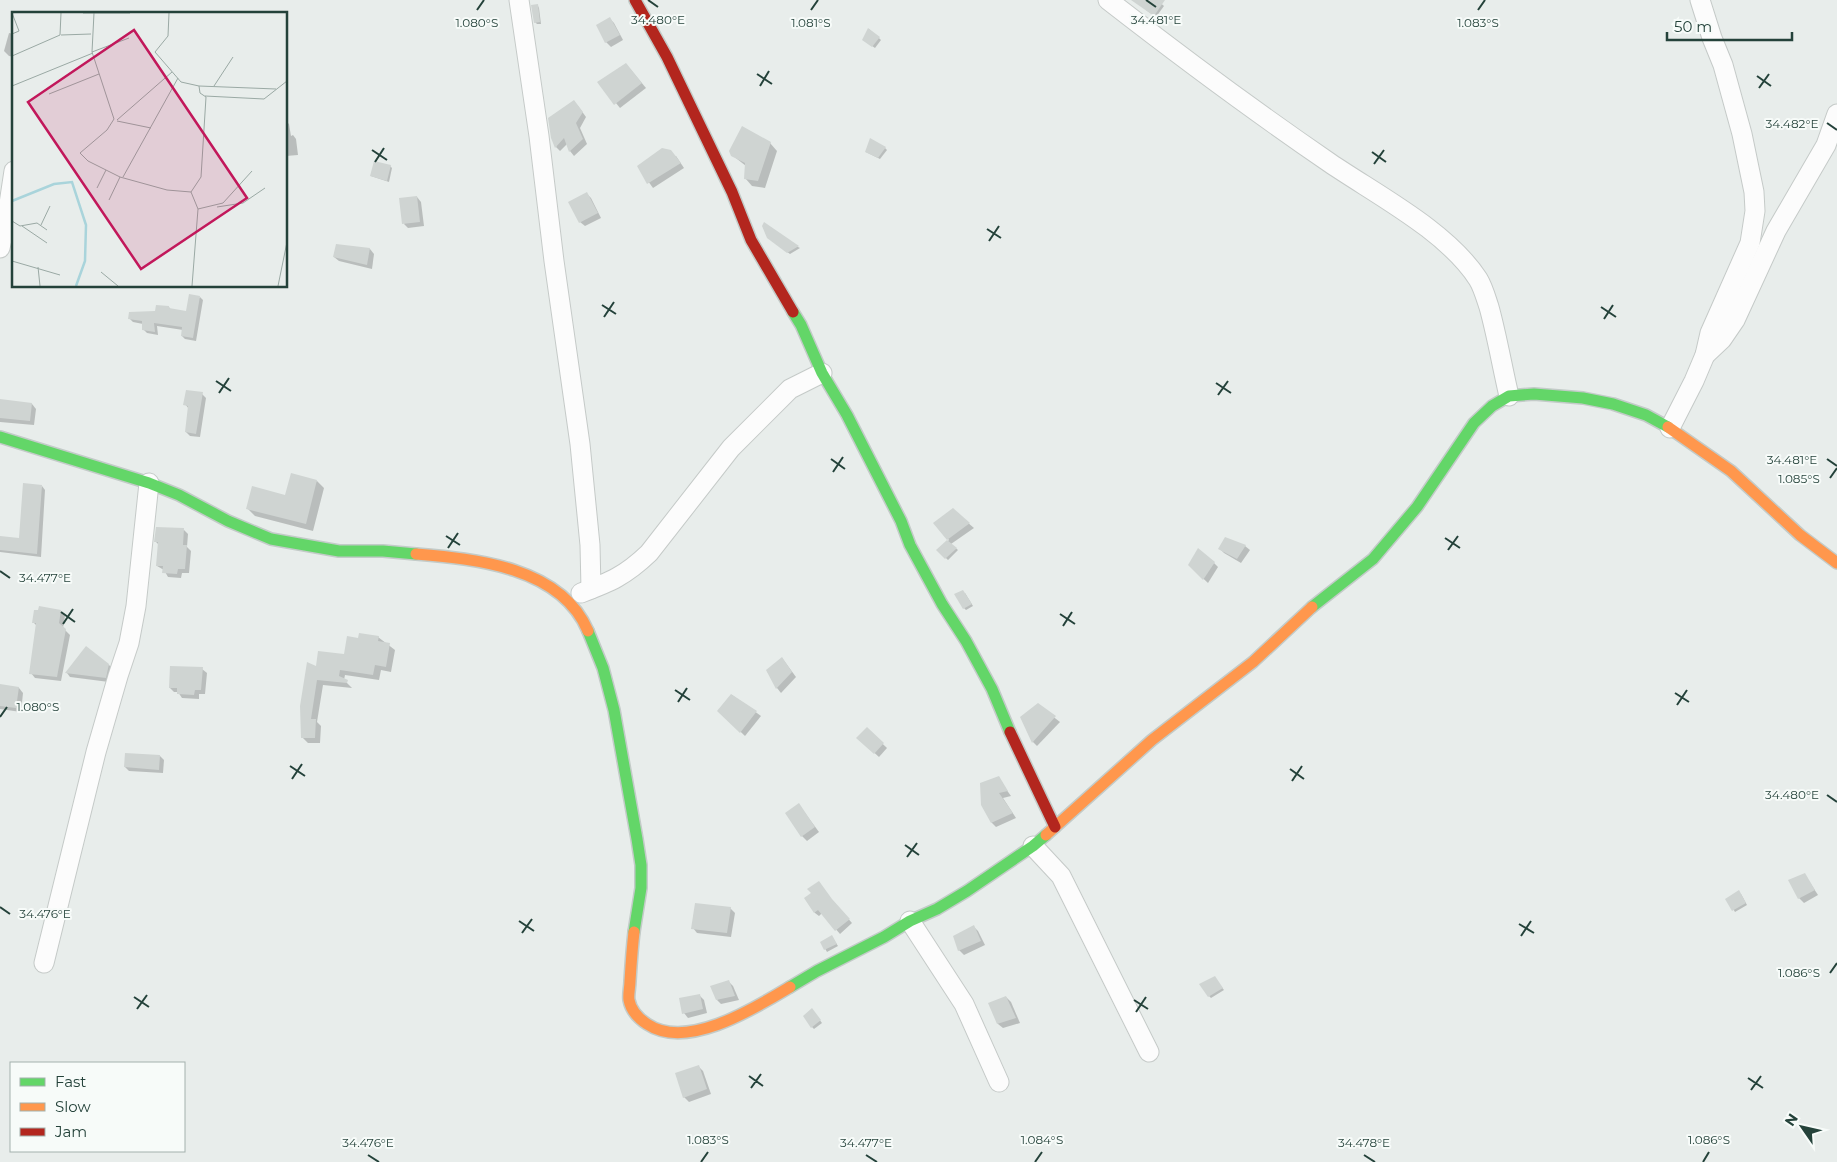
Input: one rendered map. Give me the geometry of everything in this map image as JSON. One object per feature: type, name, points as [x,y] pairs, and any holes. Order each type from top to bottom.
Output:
[{"type":"street","points":[[519,0],[580,444],[590,545],[591,589]]},
{"type":"street","points":[[635,0],[667,57],[732,192],[751,240],[800,325],[822,372],[847,415],[901,521],[910,545],[992,689],[1016,746],[1055,827]]},
{"type":"street","points":[[1108,0],[1158,39],[1330,163],[1448,244],[1465,261],[1479,280],[1496,330],[1509,396]]},
{"type":"street","points":[[1670,428],[1694,382],[1705,355],[1710,333],[1750,243],[1755,211],[1754,192],[1742,134],[1723,65],[1700,0]]},
{"type":"street","points":[[1705,355],[1722,340],[1734,320],[1776,231],[1826,145],[1837,114]]},
{"type":"street","points":[[0,248],[12,184]]},
{"type":"street","points":[[566,600],[618,578],[633,568],[649,553],[731,448],[790,389],[822,372]]},
{"type":"street","points":[[0,438],[149,483],[179,495],[228,521],[271,539],[339,551],[383,551],[466,558],[533,577],[546,584],[566,600],[584,622],[604,668],[614,710],[637,839],[641,865],[641,888],[631,953],[629,1000],[633,1011],[639,1019],[654,1029],[666,1032],[699,1031],[749,1012],[817,971],[884,937],[910,921],[937,909],[1033,846],[1152,740],[1247,667],[1307,611],[1373,559],[1417,507],[1474,423],[1492,406],[1509,396],[1534,394],[1583,398],[1613,404],[1646,415],[1670,428],[1731,471],[1800,535],[1837,563]]},
{"type":"street","points":[[44,963],[96,752],[129,643],[136,606],[149,483]]},
{"type":"street","points":[[1033,846],[1061,876],[1149,1052]]},
{"type":"street","points":[[910,921],[964,1004],[999,1082]]},
{"type":"building","points":[[1131,0],[1165,0],[1154,16]]},
{"type":"building","points":[[538,4],[540,22],[534,23],[531,5]]},
{"type":"building","points":[[610,17],[620,35],[605,43],[596,25]]},
{"type":"building","points":[[868,28],[880,37],[872,47],[862,40]]},
{"type":"building","points":[[626,63],[642,83],[614,105],[597,82]]},
{"type":"building","points":[[574,100],[583,112],[576,123],[583,139],[569,152],[564,138],[555,148],[551,138],[548,118]]},
{"type":"building","points":[[742,126],[771,142],[758,181],[744,179],[745,163],[731,156],[729,151]]},
{"type":"building","points":[[870,138],[886,147],[878,158],[865,152]]},
{"type":"building","points":[[662,148],[671,150],[681,163],[647,184],[637,166]]},
{"type":"building","points":[[374,161],[391,165],[387,181],[370,176]]},
{"type":"building","points":[[587,192],[598,213],[579,223],[568,202]]},
{"type":"building","points":[[417,196],[420,222],[402,224],[399,198]]},
{"type":"building","points":[[764,222],[799,246],[787,253],[767,238],[762,226]]},
{"type":"building","points":[[336,244],[370,248],[367,265],[333,257]]},
{"type":"building","points":[[189,294],[200,296],[193,338],[181,336],[182,327],[154,323],[155,332],[142,330],[142,321],[128,319],[129,312],[155,311],[156,305],[169,306],[169,308],[186,311]]},
{"type":"building","points":[[186,390],[203,392],[196,434],[185,432],[188,406],[183,405]]},
{"type":"building","points":[[0,399],[32,403],[30,421],[0,418]]},
{"type":"building","points":[[291,473],[317,480],[306,524],[246,509],[252,486],[285,495]]},
{"type":"building","points":[[23,483],[42,485],[37,554],[0,550],[0,536],[19,538]]},
{"type":"building","points":[[953,508],[970,523],[947,540],[933,523]]},
{"type":"building","points":[[156,527],[184,528],[183,545],[187,545],[185,569],[178,569],[177,574],[162,573],[163,566],[156,566],[158,542],[154,542]]},
{"type":"building","points":[[1225,537],[1246,545],[1237,559],[1218,549]]},
{"type":"building","points":[[947,540],[957,548],[945,559],[936,550]]},
{"type":"building","points":[[1198,548],[1215,562],[1203,580],[1188,565]]},
{"type":"building","points":[[963,590],[972,604],[963,609],[954,594]]},
{"type":"building","points":[[39,606],[61,610],[59,623],[66,629],[57,677],[29,674],[36,623],[32,623],[34,610],[38,610]]},
{"type":"building","points":[[359,633],[379,636],[378,641],[390,643],[386,667],[375,665],[373,675],[340,670],[339,676],[348,680],[347,683],[317,680],[311,719],[316,719],[315,738],[301,738],[300,706],[307,662],[316,666],[318,651],[344,654],[347,636],[358,638]]},
{"type":"building","points":[[86,646],[109,664],[106,678],[65,673]]},
{"type":"building","points":[[782,657],[792,672],[776,689],[766,670]]},
{"type":"building","points":[[170,666],[203,667],[201,690],[195,690],[194,695],[177,694],[177,688],[169,688]]},
{"type":"building","points":[[0,684],[19,687],[16,708],[0,706]]},
{"type":"building","points":[[731,694],[757,711],[740,733],[717,711]]},
{"type":"building","points":[[1038,703],[1056,716],[1032,743],[1020,717]]},
{"type":"building","points":[[867,727],[884,743],[874,754],[856,738]]},
{"type":"building","points":[[125,753],[160,755],[159,770],[124,767]]},
{"type":"building","points":[[999,776],[1008,791],[999,793],[1013,813],[991,823],[981,805],[980,783]]},
{"type":"building","points":[[799,803],[815,827],[801,837],[785,813]]},
{"type":"building","points":[[1805,873],[1815,890],[1798,899],[1788,880]]},
{"type":"building","points":[[819,881],[850,919],[835,931],[818,910],[814,913],[804,898],[811,893],[807,889]]},
{"type":"building","points":[[1739,890],[1746,903],[1732,911],[1725,899]]},
{"type":"building","points":[[695,903],[731,907],[727,933],[691,929]]},
{"type":"building","points":[[974,925],[981,941],[958,951],[953,936]]},
{"type":"building","points":[[832,935],[837,944],[824,950],[820,942]]},
{"type":"building","points":[[1215,976],[1223,988],[1208,997],[1199,984]]},
{"type":"building","points":[[729,980],[735,996],[716,1000],[710,986]]},
{"type":"building","points":[[700,994],[703,1009],[682,1014],[679,998]]},
{"type":"building","points":[[1006,996],[1016,1018],[997,1024],[988,1003]]},
{"type":"building","points":[[812,1008],[821,1020],[811,1028],[803,1016]]},
{"type":"building","points":[[699,1065],[707,1089],[683,1098],[675,1073]]},
{"type":"traffic: fast","points":[[793,312],[801,325],[822,373],[847,415],[901,521],[910,545],[992,689],[1010,732]]},
{"type":"traffic: fast","points":[[1312,607],[1373,559],[1417,507],[1474,423],[1492,406],[1509,396],[1534,394],[1583,398],[1613,404],[1646,415],[1668,427]]},
{"type":"traffic: fast","points":[[0,437],[149,483],[179,495],[228,521],[271,539],[339,551],[383,551],[416,554]]},
{"type":"traffic: fast","points":[[588,631],[603,668],[614,710],[641,865],[641,888],[634,932]]},
{"type":"traffic: fast","points":[[790,987],[910,921],[937,909],[967,891],[1046,835]]},
{"type":"traffic: slow","points":[[1668,427],[1731,471],[1800,535],[1837,563]]},
{"type":"traffic: slow","points":[[416,554],[490,564],[514,570],[538,580],[558,593],[575,610],[588,631]]},
{"type":"traffic: slow","points":[[1046,835],[1152,740],[1253,662],[1312,607]]},
{"type":"traffic: slow","points":[[634,932],[630,1004],[635,1014],[647,1024],[663,1031],[681,1033],[701,1030],[720,1024],[790,987]]},
{"type":"traffic: jam","points":[[635,0],[667,57],[732,192],[751,240],[793,312]]},
{"type":"traffic: jam","points":[[1010,732],[1055,827]]}]
